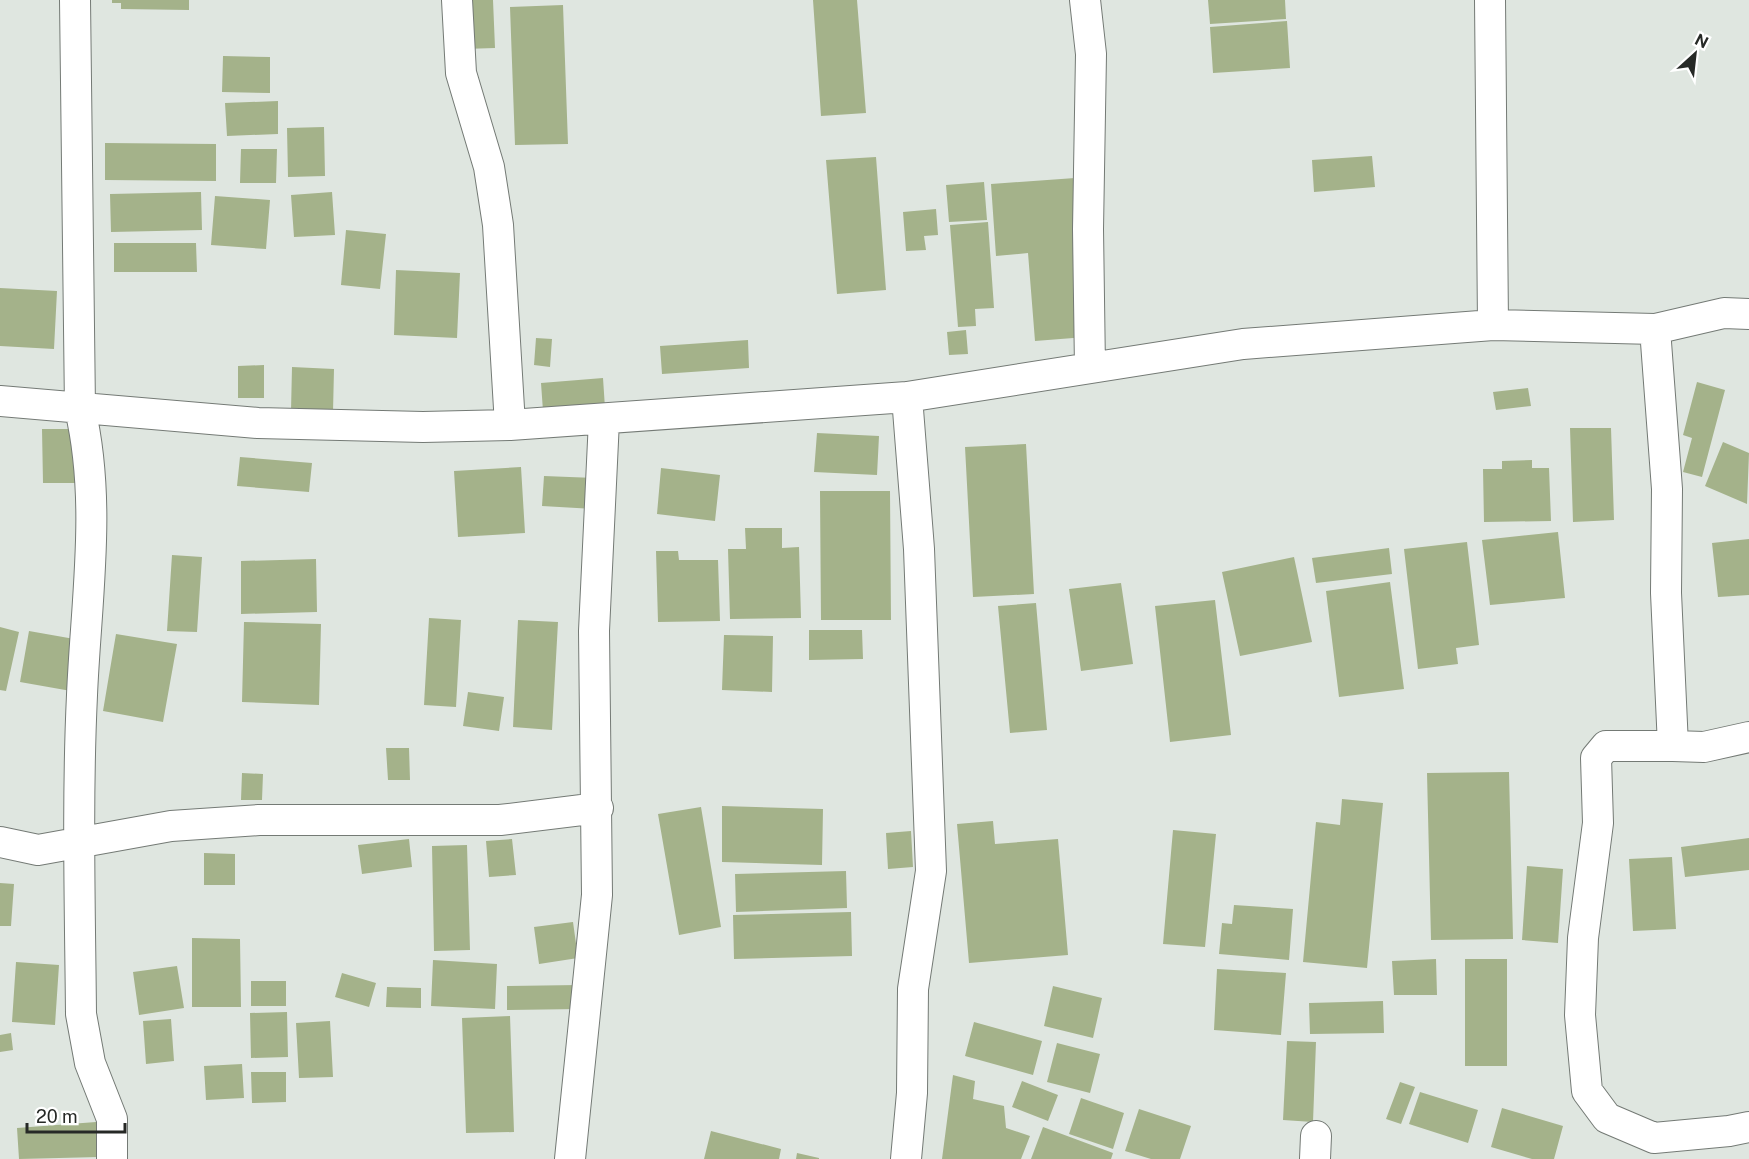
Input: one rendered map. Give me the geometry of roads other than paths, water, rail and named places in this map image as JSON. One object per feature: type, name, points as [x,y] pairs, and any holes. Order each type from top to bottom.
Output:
[{"type":"street","points":[[75,0],[80,409],[89,448],[92,492],[82,697],[79,843],[81,1014],[90,1063],[112,1119],[112,1159]]},
{"type":"street","points":[[457,0],[461,73],[489,167],[498,225],[510,425]]},
{"type":"street","points":[[1085,0],[1091,54],[1088,229],[1090,368]]},
{"type":"street","points":[[1490,0],[1493,325]]},
{"type":"street","points":[[0,401],[258,423],[423,427],[510,425],[907,397],[1243,345],[1493,325],[1655,329],[1724,313],[1749,314]]},
{"type":"street","points":[[1655,329],[1667,489],[1666,594],[1672,746]]},
{"type":"street","points":[[906,1159],[912,1093],[913,989],[931,871],[919,549],[907,397]]},
{"type":"street","points":[[570,1159],[597,895],[598,808],[594,631],[604,420]]},
{"type":"street","points":[[1749,737],[1704,747],[1606,746],[1596,758],[1598,823],[1583,938],[1580,1016],[1587,1091],[1607,1118],[1654,1138],[1749,1127]]},
{"type":"street","points":[[0,842],[38,850],[171,826],[259,820],[500,820],[598,808]]}]
